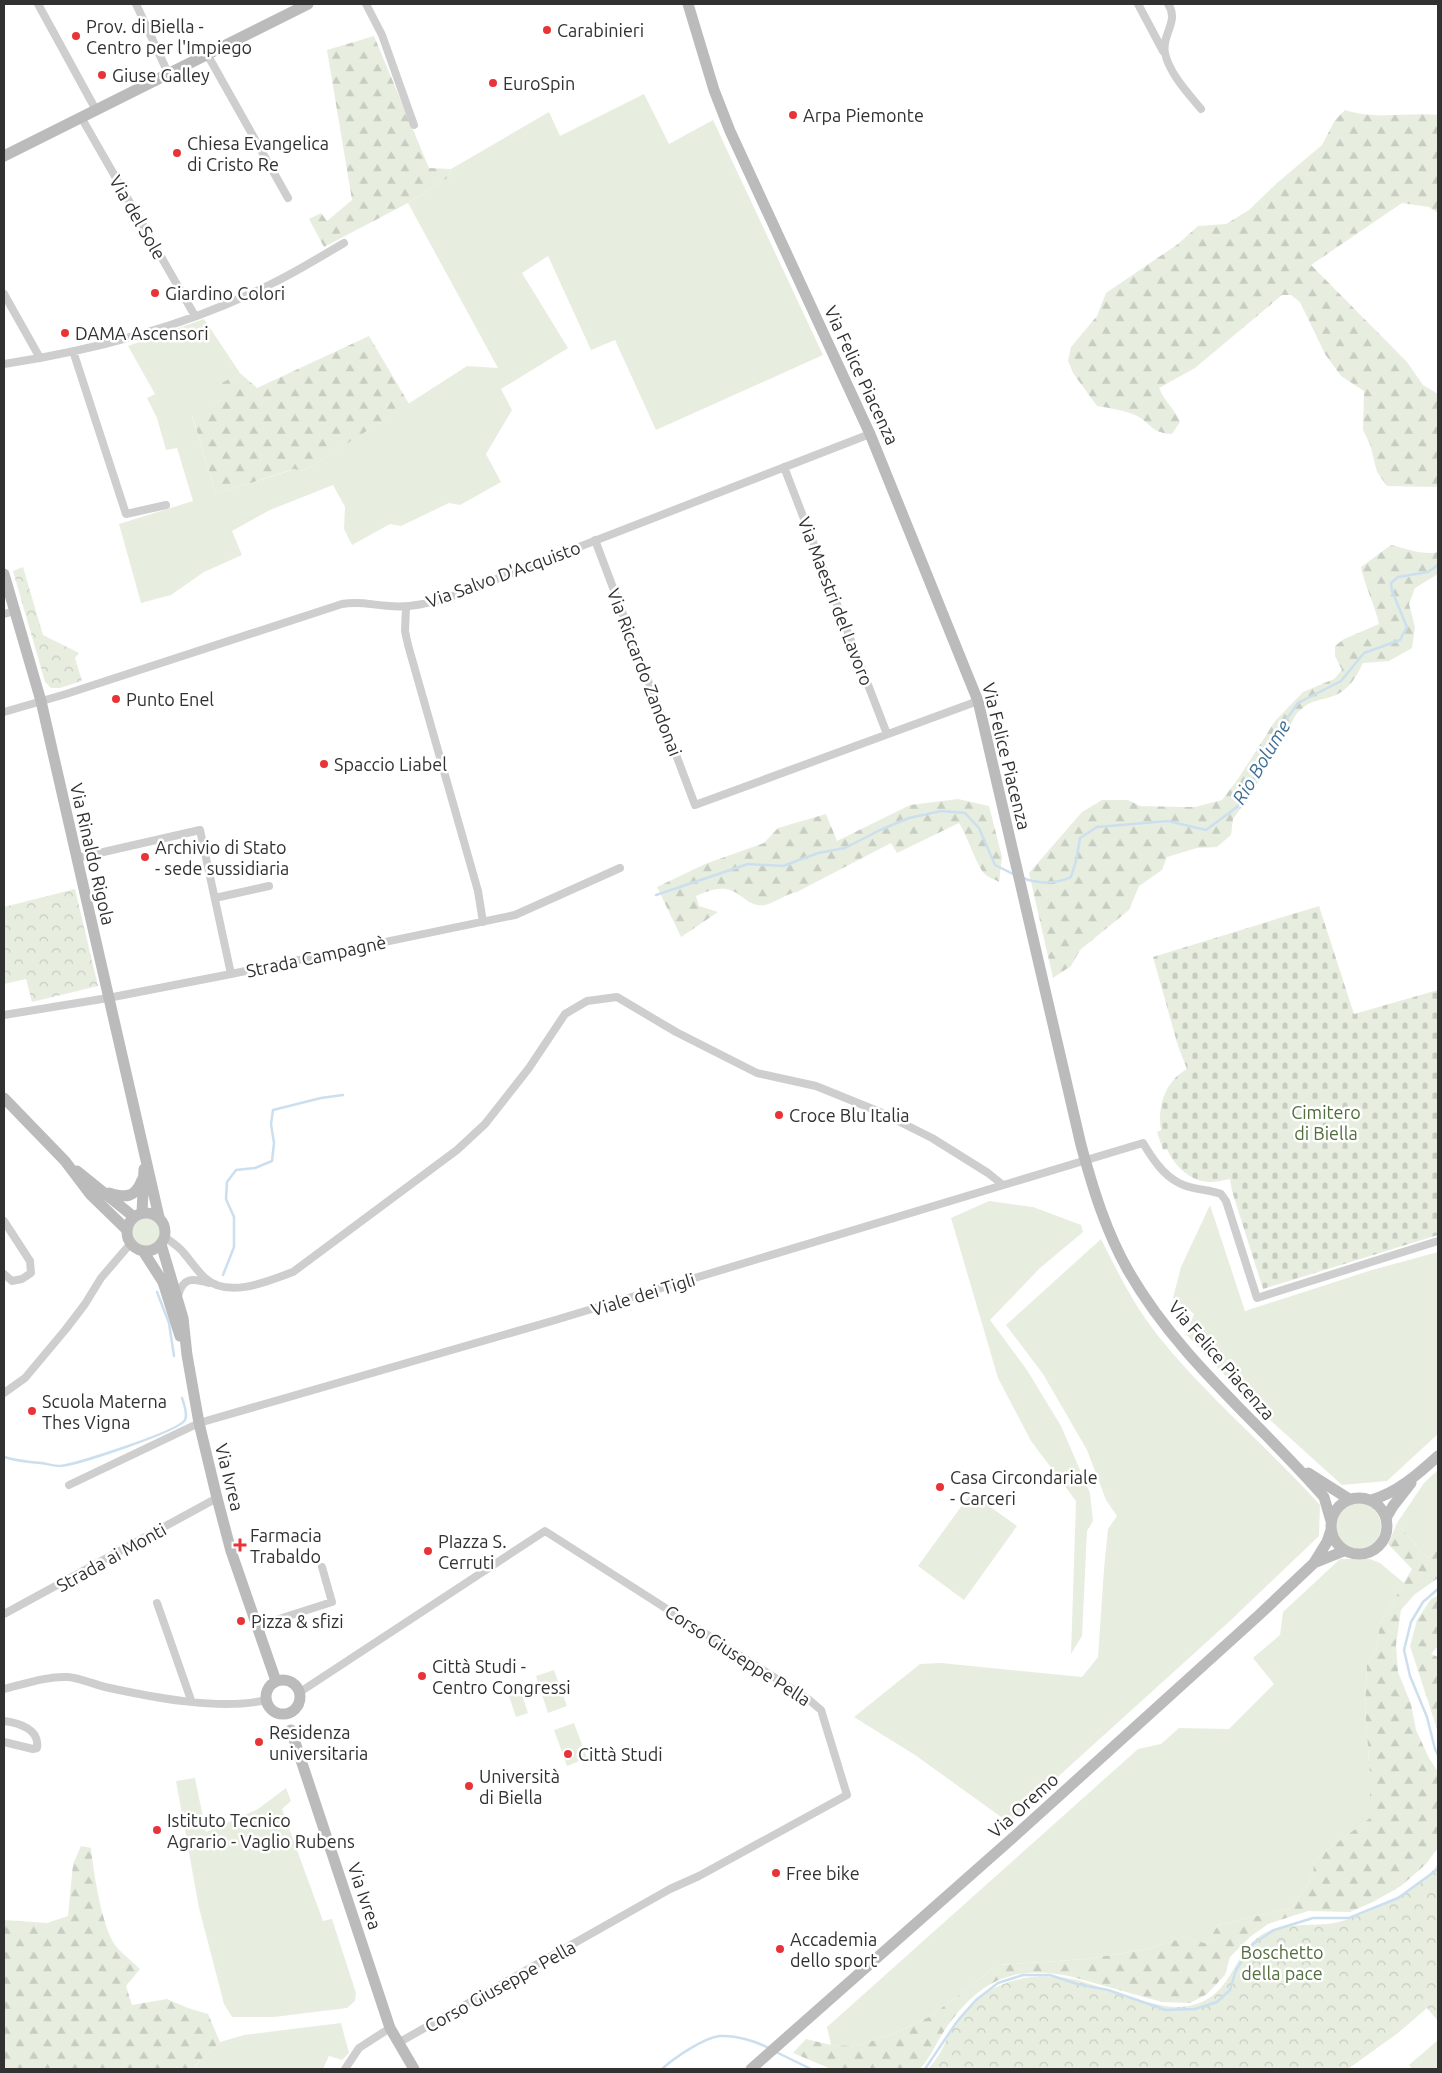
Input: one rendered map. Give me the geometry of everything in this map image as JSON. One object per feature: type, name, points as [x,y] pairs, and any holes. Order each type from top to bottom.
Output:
[{"type":"street","points":[[38,4],[96,110]]},
{"type":"street","points":[[136,4],[168,73]]},
{"type":"street","points":[[4,156],[308,4]]},
{"type":"street","points":[[366,4],[382,35],[414,125]]},
{"type":"street","name":"Via Felice Piacenza","points":[[688,4],[714,90],[730,132],[870,434],[978,701],[989,741],[1015,864],[1085,1160],[1101,1214],[1128,1271],[1156,1314],[1188,1353],[1324,1497],[1331,1526]]},
{"type":"street","points":[[1138,4],[1176,76],[1201,109]]},
{"type":"street","points":[[1165,54],[1164,45],[1173,20],[1171,8],[1168,4]]},
{"type":"street","points":[[207,54],[288,198]]},
{"type":"street","name":"Via del Sole","points":[[81,118],[195,316]]},
{"type":"street","points":[[4,364],[121,341],[195,316],[271,284],[344,243]]},
{"type":"street","points":[[4,294],[40,358]]},
{"type":"street","points":[[73,351],[126,514],[166,505]]},
{"type":"street","name":"Via Salvo D'Acquisto","points":[[4,712],[41,702],[342,604],[363,602],[406,607],[450,597],[870,434]]},
{"type":"street","name":"Via Maestri del Lavoro","points":[[784,467],[887,734]]},
{"type":"street","name":"Via Riccardo Zandonai","points":[[595,540],[695,805],[887,734]]},
{"type":"street","name":"Via Rinaldo Rigola","points":[[4,574],[9,613],[41,702],[159,1218]]},
{"type":"street","points":[[406,607],[405,631],[408,645],[478,890],[483,922]]},
{"type":"street","points":[[887,734],[978,701]]},
{"type":"street","points":[[77,858],[200,830],[232,974]]},
{"type":"street","name":"Strada Campagnè","points":[[4,1015],[108,998],[232,974],[515,915],[620,868]]},
{"type":"street","points":[[215,898],[269,886]]},
{"type":"street","points":[[178,1298],[180,1287],[188,1281],[195,1279],[215,1285],[240,1288],[262,1284],[293,1272],[458,1150],[485,1124],[529,1068],[565,1014],[586,1001],[617,997],[676,1032],[757,1073],[816,1086],[880,1112],[932,1138],[988,1173],[1004,1186]]},
{"type":"street","points":[[4,1098],[65,1161],[90,1194],[128,1230],[131,1243],[144,1251],[156,1248],[163,1240],[165,1226],[159,1218],[148,1213],[138,1215],[128,1230]]},
{"type":"street","name":"Via Rinaldo Rigola","points":[[138,1215],[144,1174],[143,1142]]},
{"type":"street","name":"Viale dei Tigli","points":[[199,1423],[542,1324],[1142,1143],[1153,1160],[1179,1183],[1221,1194],[1226,1201],[1257,1298],[1438,1241]]},
{"type":"street","points":[[65,1161],[138,1215]]},
{"type":"street","points":[[105,1191],[120,1196],[131,1195],[138,1191],[144,1174]]},
{"type":"street","points":[[4,1221],[30,1261],[31,1273],[22,1279],[12,1281],[4,1274]]},
{"type":"street","points":[[163,1240],[182,1250],[205,1278],[213,1284]]},
{"type":"street","name":"Via Ivrea","points":[[163,1240],[183,1318],[187,1355],[199,1423],[217,1498],[231,1551],[276,1681]]},
{"type":"street","points":[[4,1392],[17,1385],[66,1329],[85,1304],[101,1278],[131,1243]]},
{"type":"street","name":"Via Ivrea","points":[[144,1251],[163,1282],[187,1355]]},
{"type":"street","name":"Via Ivrea","points":[[69,1485],[199,1423]]},
{"type":"street","points":[[1371,1500],[1383,1510],[1386,1518],[1386,1535],[1376,1549],[1360,1554],[1344,1550],[1333,1538],[1331,1526],[1337,1508],[1349,1499],[1371,1500],[1385,1496],[1418,1474],[1438,1456]]},
{"type":"street","name":"Via Felice Piacenza","points":[[1294,1464],[1349,1499]]},
{"type":"street","points":[[1386,1518],[1418,1474]]},
{"type":"street","name":"Strada ai Monti","points":[[4,1614],[217,1498]]},
{"type":"street","name":"Via Oremo","points":[[753,2067],[1158,1708],[1314,1563],[1327,1542],[1331,1526]]},
{"type":"street","name":"Corso Giuseppe Pella","points":[[300,1692],[545,1531],[808,1699],[821,1710],[847,1795],[699,1876],[670,1889],[398,2043]]},
{"type":"street","name":"Via Oremo","points":[[1314,1563],[1344,1550]]},
{"type":"street","points":[[256,1626],[332,1602],[322,1567]]},
{"type":"street","points":[[157,1603],[191,1700]]},
{"type":"street","points":[[4,1689],[34,1681],[68,1677],[146,1695],[225,1704],[266,1700]]},
{"type":"street","points":[[287,1680],[293,1682],[300,1692],[300,1703],[292,1712],[289,1723],[271,1710],[266,1700],[268,1689],[276,1681],[287,1680]]},
{"type":"street","points":[[4,1721],[13,1722],[33,1732],[38,1741],[38,1748],[33,1749],[4,1742]]},
{"type":"street","name":"Via Ivrea","points":[[289,1723],[390,2028],[414,2069]]},
{"type":"street","points":[[345,2069],[359,2048],[390,2028]]},
{"type":"green space","points":[[374,36],[429,168],[451,169],[449,177],[408,203],[324,247],[309,219],[321,213],[327,221],[352,200],[327,50]]},
{"type":"green space","points":[[644,94],[669,144],[713,120],[823,355],[656,430],[615,340],[591,350],[548,256],[522,273],[568,348],[501,389],[512,410],[486,454],[501,482],[460,505],[449,503],[401,526],[390,524],[352,545],[344,529],[345,507],[333,485],[270,510],[232,531],[242,555],[204,572],[171,595],[141,603],[119,524],[193,501],[177,448],[166,450],[157,418],[147,398],[155,394],[128,346],[204,319],[240,373],[221,384],[220,400],[192,416],[216,494],[295,469],[304,471],[467,366],[498,368],[408,203],[449,177],[451,169],[549,112],[560,136]]},
{"type":"green space","points":[[1345,110],[1368,115],[1438,115],[1438,213],[1429,207],[1402,203],[1311,265],[1407,362],[1423,385],[1438,394],[1438,486],[1436,487],[1387,486],[1377,472],[1370,444],[1363,430],[1364,391],[1341,376],[1325,354],[1300,302],[1291,295],[1282,295],[1195,368],[1159,388],[1180,422],[1172,434],[1155,430],[1141,418],[1130,413],[1097,406],[1073,373],[1068,361],[1071,347],[1097,316],[1106,293],[1178,244],[1198,226],[1226,224],[1249,210],[1277,183],[1322,145],[1335,120]]},
{"type":"green space","points":[[369,336],[409,404],[304,471],[294,469],[216,494],[192,415],[220,400],[220,384],[240,373],[257,388]]},
{"type":"green space","points":[[1391,545],[1421,552],[1438,552],[1438,574],[1415,588],[1409,604],[1415,627],[1412,648],[1389,661],[1363,663],[1349,686],[1336,695],[1312,703],[1297,713],[1253,791],[1233,819],[1231,835],[1217,847],[1197,848],[1167,857],[1162,870],[1139,886],[1129,910],[1080,950],[1071,966],[1053,978],[1029,873],[1082,812],[1102,800],[1128,800],[1140,806],[1195,807],[1222,800],[1238,779],[1275,721],[1303,692],[1334,679],[1342,670],[1335,656],[1335,646],[1344,639],[1379,624],[1361,567]]},
{"type":"green space","points":[[23,567],[43,635],[79,653],[75,658],[82,681],[60,688],[51,688],[45,682],[13,571]]},
{"type":"green space","points":[[958,799],[989,806],[1002,857],[999,882],[988,877],[982,870],[959,823],[897,853],[891,843],[797,892],[765,905],[749,902],[731,890],[726,889],[714,890],[696,896],[699,906],[718,912],[681,937],[657,887],[705,864],[764,843],[778,828],[826,814],[837,841],[910,805]]},
{"type":"green space","points":[[75,889],[98,986],[32,1002],[26,979],[4,984],[4,907]]},
{"type":"green space","name":"Cimitero di Biella","points":[[1319,906],[1354,1014],[1438,990],[1438,1235],[1263,1289],[1232,1191],[1230,1179],[1210,1182],[1190,1176],[1179,1167],[1167,1149],[1163,1150],[1157,1132],[1161,1130],[1160,1112],[1164,1095],[1173,1080],[1187,1069],[1178,1046],[1153,957]]},
{"type":"green space","points":[[989,1201],[1033,1207],[1081,1225],[1083,1232],[1040,1268],[990,1320],[1027,1370],[1061,1426],[1090,1493],[1093,1521],[1087,1531],[1082,1636],[1071,1654],[1076,1501],[1031,1441],[998,1378],[951,1218]]},
{"type":"green space","points":[[1210,1205],[1245,1311],[1372,1270],[1438,1252],[1438,1434],[1387,1481],[1342,1485],[1248,1400],[1186,1334],[1194,1314],[1173,1298],[1181,1267]]},
{"type":"green space","points":[[146,1218],[156,1222],[160,1232],[156,1242],[146,1246],[136,1242],[132,1232],[136,1222]]},
{"type":"green space","points":[[1101,1239],[1120,1277],[1150,1326],[1159,1337],[1218,1402],[1320,1505],[1319,1536],[1231,1620],[1008,1822],[915,1755],[854,1717],[920,1664],[941,1663],[1082,1677],[1098,1657],[1108,1529],[1117,1516],[1106,1500],[1087,1450],[1043,1374],[1006,1325]]},
{"type":"green space","points":[[1438,1470],[1438,1550],[1427,1558],[1397,1523],[1424,1483]]},
{"type":"green space","points":[[971,1493],[1017,1526],[964,1600],[918,1566]]},
{"type":"green space","points":[[1358,1503],[1371,1507],[1377,1513],[1381,1526],[1377,1539],[1371,1545],[1358,1549],[1345,1545],[1339,1539],[1335,1526],[1339,1513],[1345,1507]]},
{"type":"green space","points":[[1397,1523],[1427,1558],[1438,1550],[1438,1578],[1414,1595],[1401,1610],[1396,1645],[1398,1672],[1411,1704],[1416,1730],[1438,1772],[1438,1848],[1426,1864],[1401,1886],[1373,1902],[1350,1912],[1308,1911],[1268,1924],[1250,1937],[1230,1957],[1225,1975],[1207,1994],[1190,2003],[1162,2002],[1069,1976],[1050,1973],[1016,1974],[987,1986],[974,1996],[949,2024],[920,2069],[831,2069],[793,2053],[806,2039],[831,2045],[857,2046],[893,2034],[931,2016],[998,1965],[1087,1959],[1148,1949],[1185,1937],[1207,1944],[1218,1925],[1291,1908],[1313,1875],[1314,1860],[1370,1818],[1370,1776],[1365,1707],[1367,1665],[1376,1651],[1380,1624],[1412,1569],[1388,1544]]},
{"type":"green space","points":[[1340,1559],[1370,1559],[1380,1563],[1404,1583],[1380,1624],[1376,1651],[1367,1665],[1365,1707],[1370,1776],[1370,1818],[1314,1860],[1313,1875],[1291,1908],[1218,1925],[1207,1945],[1185,1937],[1148,1949],[1087,1959],[998,1965],[931,2016],[893,2034],[857,2046],[831,2045],[827,2027],[1138,1749],[1161,1744],[1179,1728],[1229,1729],[1274,1684],[1253,1658],[1280,1635],[1283,1612]]},
{"type":"green space","points":[[1438,1596],[1438,1646],[1431,1654],[1438,1657],[1438,1732],[1410,1646],[1417,1620],[1431,1599]]},
{"type":"green space","points":[[554,1670],[567,1706],[548,1713],[536,1676]]},
{"type":"green space","points":[[520,1689],[528,1713],[516,1717],[508,1693]]},
{"type":"green space","points":[[574,1723],[587,1758],[567,1766],[554,1730]]},
{"type":"green space","points":[[195,1778],[206,1832],[258,1809],[286,1788],[291,1801],[282,1809],[323,1921],[332,1919],[356,1993],[355,2001],[347,2008],[274,2017],[232,2017],[224,2004],[199,1908],[176,1781]]},
{"type":"green space","points":[[81,1846],[91,1848],[99,1898],[110,1937],[117,1948],[140,1969],[126,1986],[132,2005],[167,1999],[208,2014],[220,2042],[195,2066],[199,2069],[4,2069],[4,1920],[47,1923],[68,1916],[73,1864]]},
{"type":"green space","name":"Boschetto della pace","points":[[1438,1864],[1438,2021],[1427,2008],[1398,2033],[1348,2069],[928,2069],[940,2053],[959,2017],[972,2003],[987,1992],[1004,1984],[1040,1976],[1059,1977],[1077,1980],[1150,2003],[1171,2007],[1199,2003],[1213,1996],[1223,1985],[1247,1949],[1257,1938],[1279,1928],[1334,1923],[1375,1909],[1405,1893],[1430,1874]]},
{"type":"green space","points":[[341,2023],[349,2053],[342,2060],[329,2056],[323,2069],[199,2069],[195,2066],[220,2042],[244,2035]]},
{"type":"green space","points":[[1438,2040],[1438,2069],[1412,2069],[1409,2065]]},
{"type":"waterway","name":"Rio Bolume","points":[[1023,878],[1047,882],[1060,881],[1071,877],[1080,838],[1097,827],[1168,821],[1206,830],[1237,807],[1259,770],[1278,731],[1298,703],[1341,681],[1364,653],[1400,640],[1407,627],[1392,591],[1391,583],[1398,577],[1428,572],[1438,565]]},
{"type":"waterway","name":"Rio Bolume","points":[[656,895],[748,864],[783,866],[818,853],[845,848],[909,818],[941,811],[965,813],[979,828],[995,865],[1015,875]]},
{"type":"waterway","name":"Rio Bolume","points":[[223,1275],[234,1247],[234,1217],[226,1199],[227,1182],[236,1170],[255,1168],[272,1161],[274,1143],[271,1124],[273,1110],[321,1098],[343,1095]]},
{"type":"waterway","name":"Rio Bolume","points":[[157,1292],[169,1323],[174,1356]]},
{"type":"waterway","name":"Rio Bolume","points":[[4,1457],[60,1466],[105,1454],[179,1425],[186,1418],[182,1398]]},
{"type":"waterway","points":[[1438,1589],[1423,1602],[1411,1622],[1404,1650],[1410,1676],[1427,1717],[1438,1755]]},
{"type":"waterway","points":[[925,2069],[956,2023],[976,2000],[998,1983],[1023,1975],[1050,1975],[1077,1984],[1108,1990],[1166,2010],[1195,2009],[1217,2002],[1230,1990],[1236,1970],[1253,1944],[1274,1930],[1313,1918],[1349,1918],[1398,1898],[1438,1869]]},
{"type":"waterway","points":[[662,2069],[697,2044],[720,2036],[745,2039],[769,2048]]},
{"type":"waterway","points":[[776,2052],[811,2069]]},
{"type":"place","name":"Carabinieri","points":[[547,30]]},
{"type":"place","name":"Prov. di Biella - Centro per l'Impiego","points":[[76,36]]},
{"type":"place","name":"Giuse Galley","points":[[102,75]]},
{"type":"place","name":"EuroSpin","points":[[493,83]]},
{"type":"place","name":"Arpa Piemonte","points":[[793,115]]},
{"type":"place","name":"Chiesa Evangelica di Cristo Re","points":[[177,153]]},
{"type":"place","name":"Giardino Colori","points":[[155,293]]},
{"type":"place","name":"DAMA Ascensori","points":[[65,333]]},
{"type":"place","name":"Punto Enel","points":[[116,699]]},
{"type":"place","name":"Spaccio Liabel","points":[[324,764]]},
{"type":"place","name":"Archivio di Stato - sede sussidiaria","points":[[145,857]]},
{"type":"place","name":"Croce Blu Italia","points":[[779,1115]]},
{"type":"place","name":"Scuola Materna Thes Vigna","points":[[32,1411]]},
{"type":"place","name":"Casa Circondariale - Carceri","points":[[940,1487]]},
{"type":"place","name":"Farmacia Trabaldo","points":[[240,1545]]},
{"type":"place","name":"PIazza S. Cerruti","points":[[428,1551]]},
{"type":"place","name":"Pizza & sfizi","points":[[241,1621]]},
{"type":"place","name":"Città Studi - Centro Congressi","points":[[422,1676]]},
{"type":"place","name":"Residenza universitaria","points":[[259,1742]]},
{"type":"place","name":"Città Studi","points":[[568,1754]]},
{"type":"place","name":"Università di Biella","points":[[469,1786]]},
{"type":"place","name":"Istituto Tecnico Agrario - Vaglio Rubens","points":[[157,1830]]},
{"type":"place","name":"Free bike","points":[[776,1873]]},
{"type":"place","name":"Accademia dello sport","points":[[780,1949]]}]
